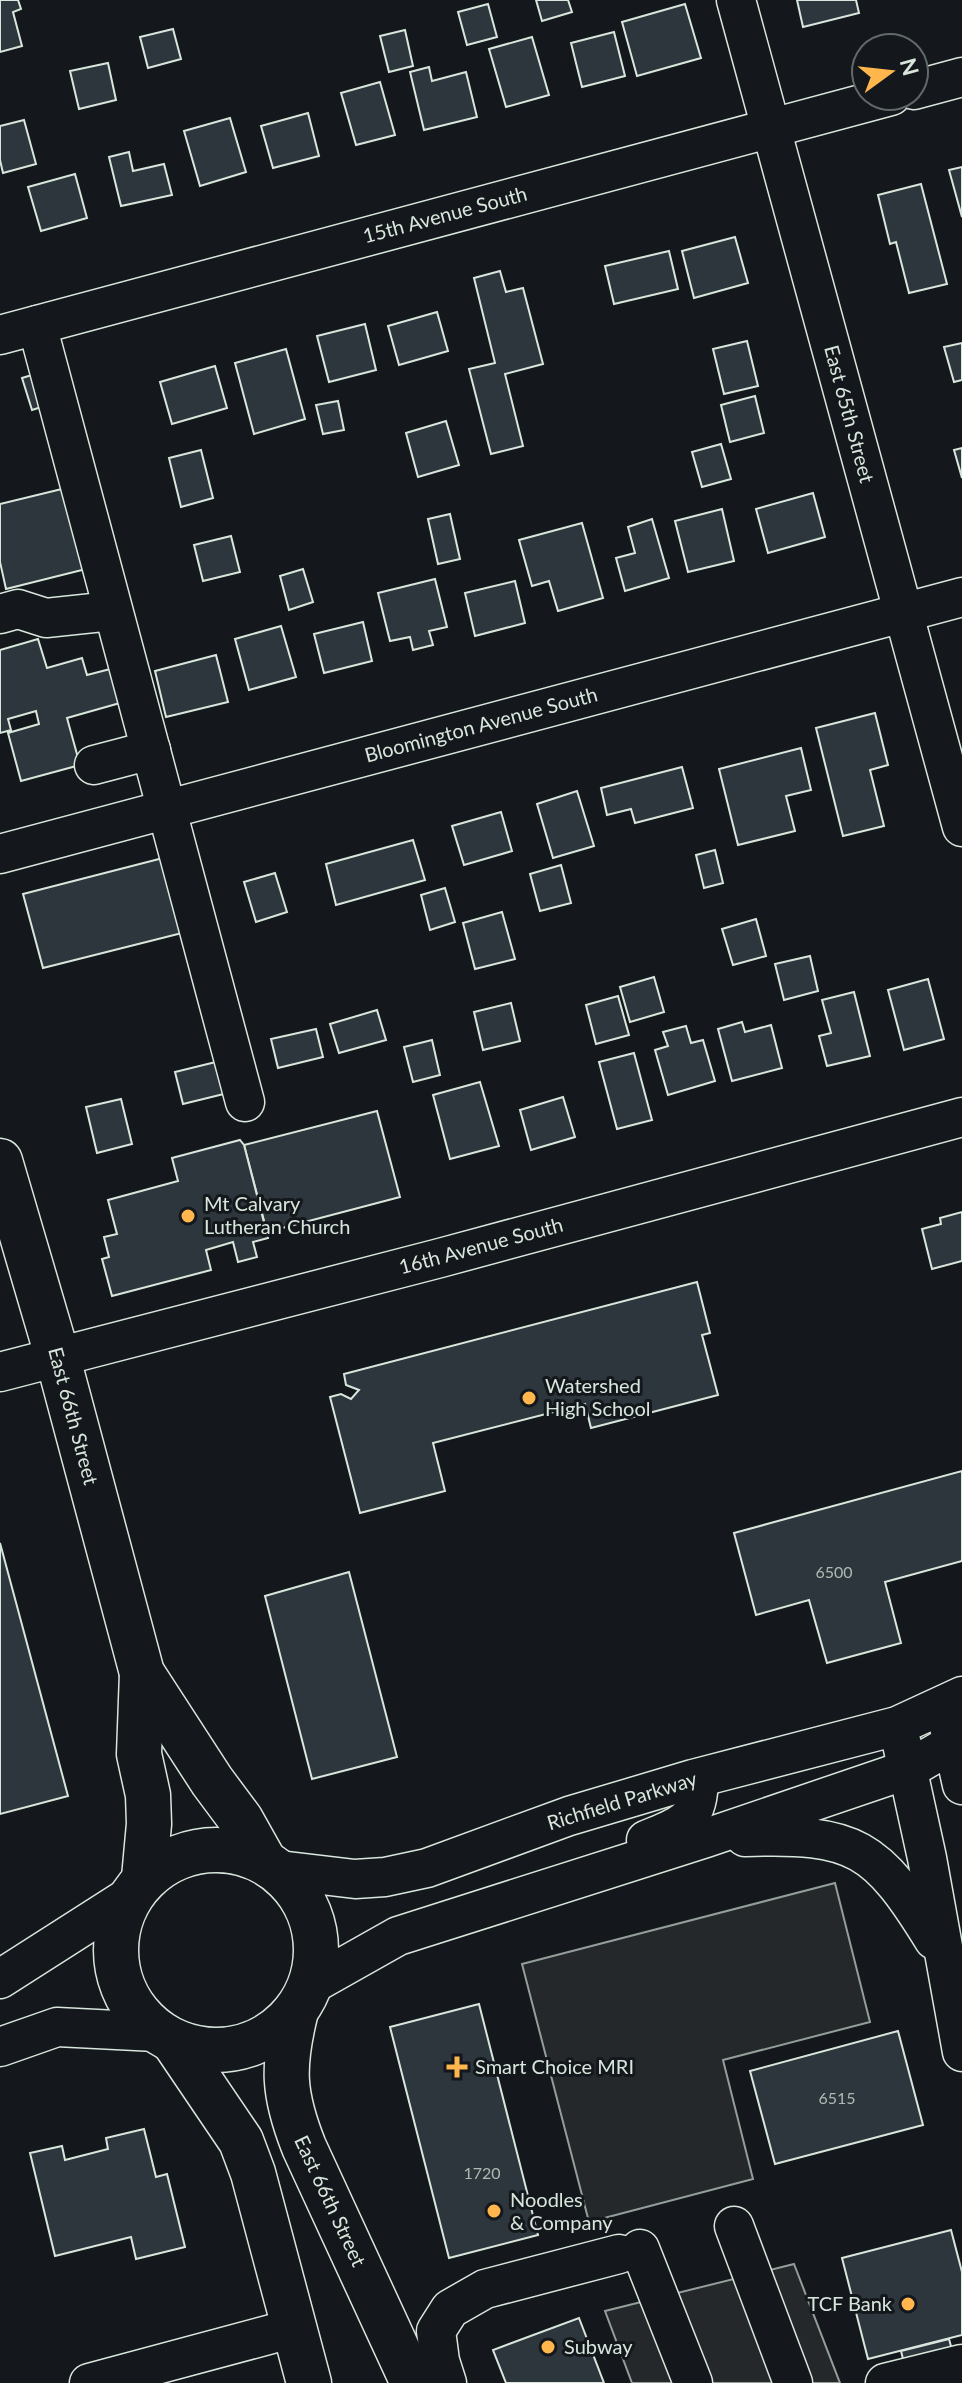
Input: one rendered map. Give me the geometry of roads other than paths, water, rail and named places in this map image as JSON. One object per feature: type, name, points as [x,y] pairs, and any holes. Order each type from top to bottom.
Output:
[{"type":"main road","name":"East 66th Street","points":[[0,1161],[57,1355],[142,1673],[139,1754],[148,1795],[149,1824],[137,1887]]},
{"type":"main road","name":"East 66th Street","points":[[142,1673],[271,1866]]},
{"type":"main road","points":[[165,2037],[207,2051],[240,2048],[271,2034],[303,1998],[317,1954],[313,1923],[300,1894],[271,1866],[233,1850],[201,1849],[170,1859],[137,1887],[118,1924],[115,1954],[120,1984],[135,2010],[165,2037],[241,2141],[253,2173],[309,2383]]},
{"type":"main road","name":"East 66th Street","points":[[303,1998],[285,2068],[291,2114],[413,2383]]},
{"type":"street","name":"East 65th Street","points":[[736,0],[962,827]]},
{"type":"street","points":[[930,86],[962,77]]},
{"type":"street","name":"15th Avenue South","points":[[0,335],[850,107]]},
{"type":"street","points":[[37,325],[245,1102]]},
{"type":"street","name":"Bloomington Avenue South","points":[[0,854],[962,597]]},
{"type":"street","points":[[0,614],[18,609],[46,618],[112,611]]},
{"type":"street","points":[[94,765],[151,750]]},
{"type":"street","name":"16th Avenue South","points":[[0,1372],[425,1262],[962,1117]]},
{"type":"street","points":[[303,1998],[398,1936],[706,1838],[909,1769],[955,1721]]},
{"type":"street","points":[[955,1721],[962,1785]]},
{"type":"street","name":"Richfield Parkway","points":[[271,1866],[355,1879],[385,1877],[427,1868],[569,1816],[699,1778],[897,1726],[955,1721]]},
{"type":"street","points":[[897,1726],[909,1769],[962,2052]]},
{"type":"street","points":[[535,1892],[587,1863],[674,1828],[692,1816],[699,1801],[699,1778]]},
{"type":"street","points":[[706,1838],[797,1835],[841,1844],[864,1854],[885,1870],[911,1903],[944,1957]]},
{"type":"street","points":[[0,1979],[137,1887]]},
{"type":"street","points":[[0,2047],[57,2027],[165,2037]]},
{"type":"street","points":[[734,2226],[793,2383]]},
{"type":"street","points":[[447,2383],[436,2331],[450,2309],[485,2289],[630,2252],[693,2383]]},
{"type":"street","points":[[89,2383],[294,2328]]},
{"type":"street","points":[[885,2383],[962,2364]]},
{"type":"place","name":"Mt Calvary Lutheran Church","points":[[188,1216]]},
{"type":"place","name":"Watershed High School","points":[[529,1398]]},
{"type":"place","name":"Smart Choice MRI","points":[[457,2067]]},
{"type":"place","name":"Noodles & Company","points":[[494,2211]]},
{"type":"place","name":"TCF Bank","points":[[908,2304]]},
{"type":"place","name":"Subway","points":[[548,2347]]}]
